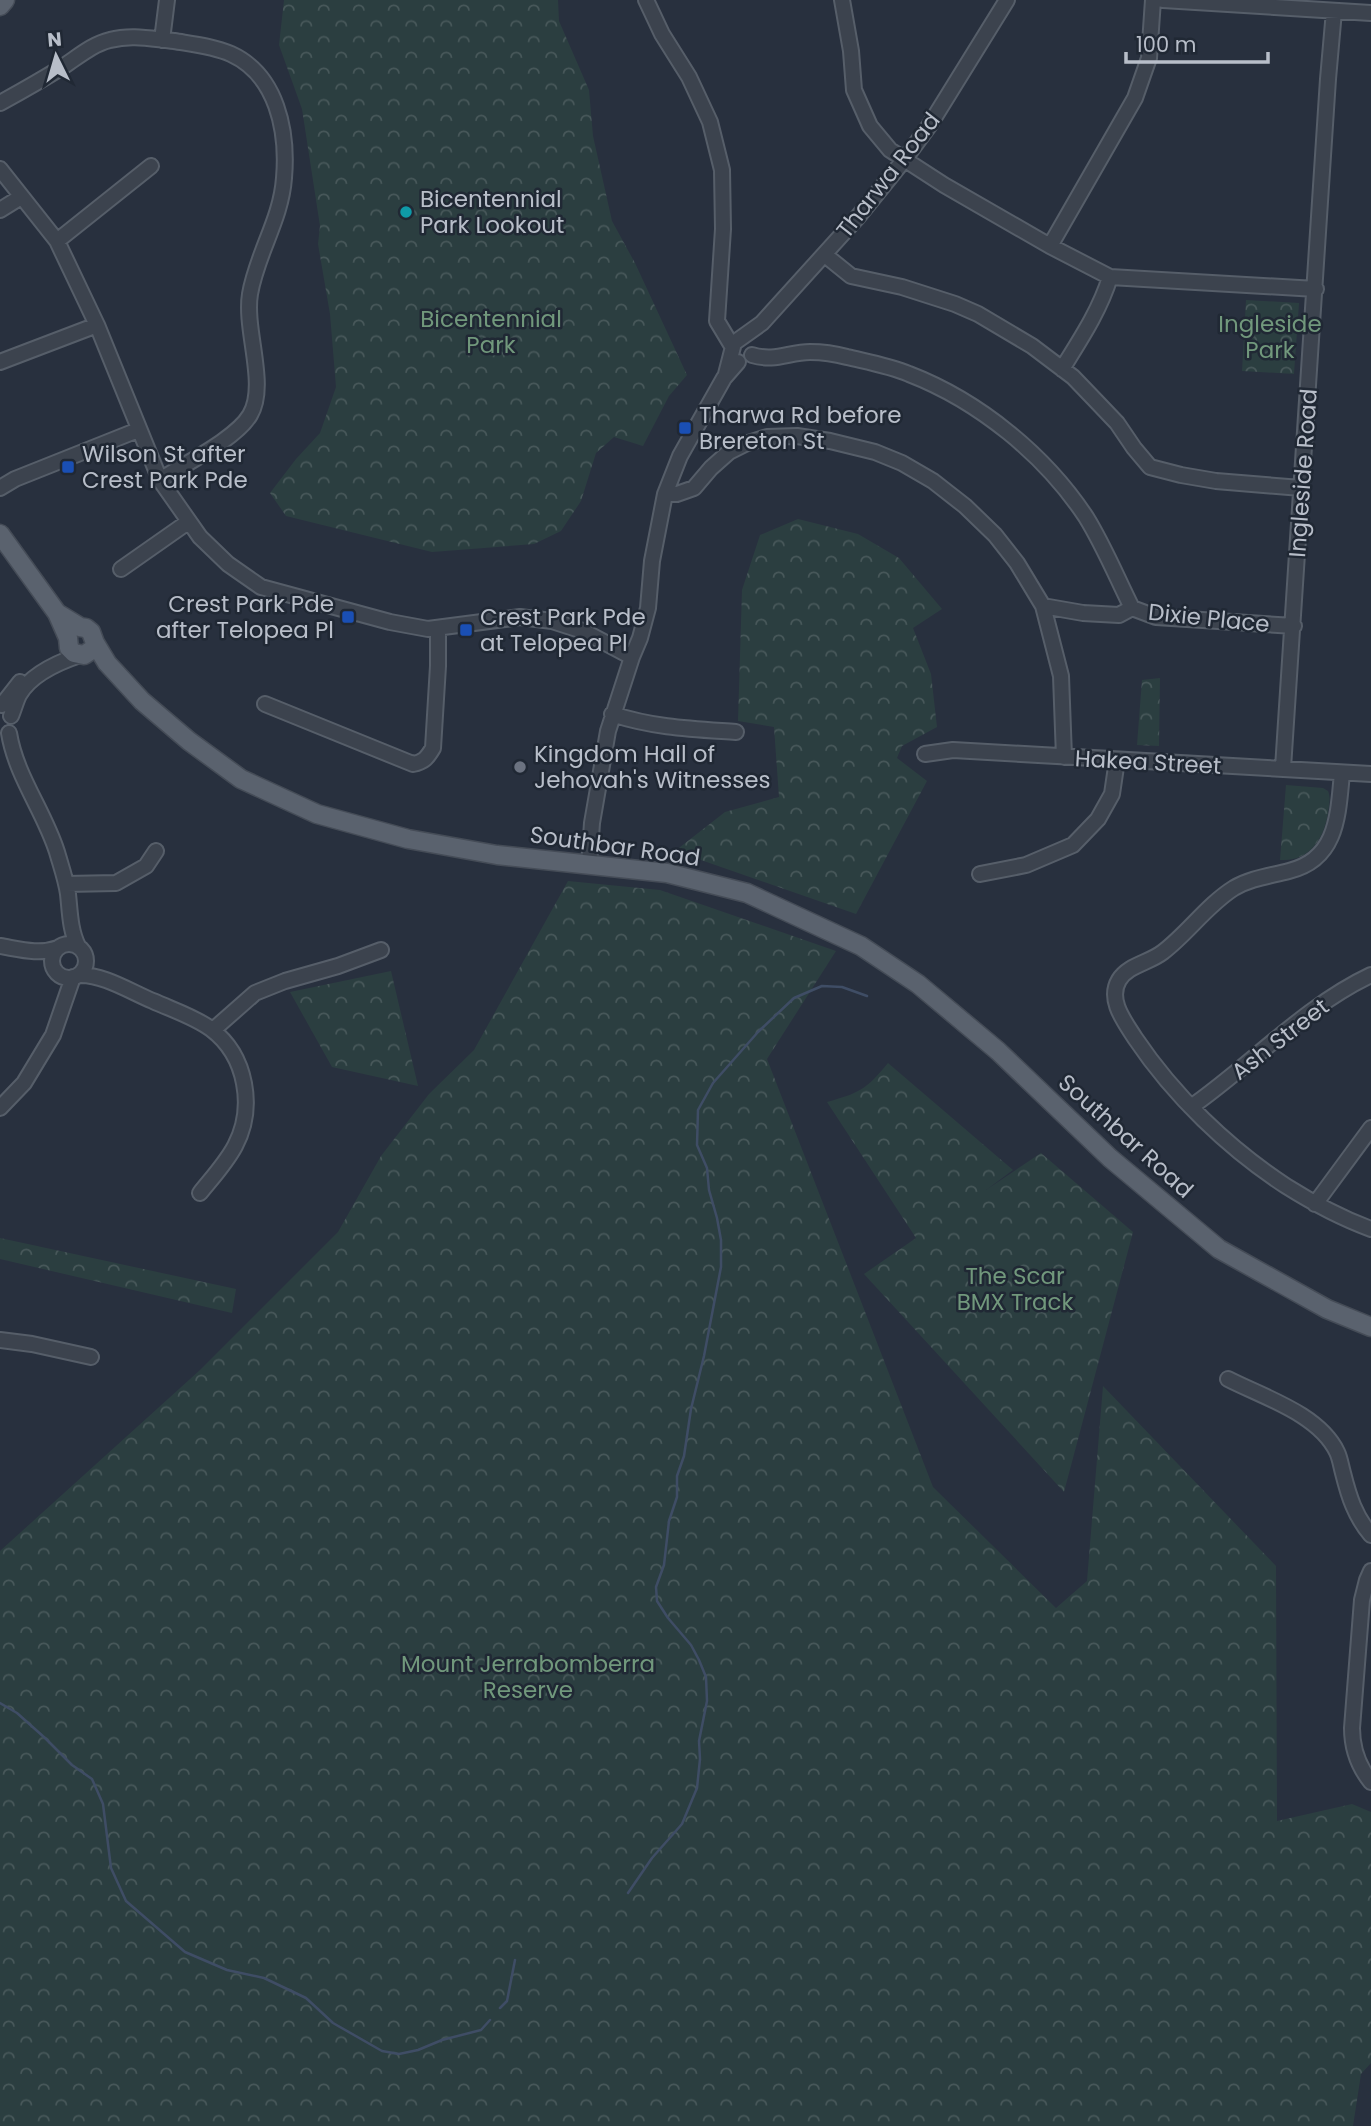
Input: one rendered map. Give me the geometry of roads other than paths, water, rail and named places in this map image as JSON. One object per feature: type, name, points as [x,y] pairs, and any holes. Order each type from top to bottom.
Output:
[{"type":"main road","points":[[0,6],[5,0]]},
{"type":"main road","points":[[0,534],[80,644]]},
{"type":"main road","name":"Southbar Road","points":[[80,644],[107,663],[142,701],[189,741],[241,779],[317,814],[408,839],[497,855],[667,873],[747,893],[861,946],[913,980],[998,1051],[1110,1158],[1219,1249],[1327,1309],[1371,1327]]},
{"type":"main road","name":"Southbar Road","points":[[1327,1309],[1371,1319]]},
{"type":"street","points":[[162,40],[167,0]]},
{"type":"street","points":[[646,0],[710,122],[722,170],[723,229],[717,321],[741,350],[771,359],[809,352],[843,356],[908,373],[969,404],[1030,452],[1061,485],[1102,546],[1132,608]]},
{"type":"street","points":[[842,0],[851,51],[854,90],[878,138],[905,160],[1050,246],[1110,277],[1316,289]]},
{"type":"street","name":"Tharwa Road","points":[[741,350],[905,160],[936,116],[997,7],[1007,0]]},
{"type":"street","points":[[1050,246],[1135,98],[1149,58],[1153,0]]},
{"type":"street","points":[[1163,0],[1240,2],[1371,13]]},
{"type":"street","name":"Ingleside Road","points":[[1283,768],[1334,11]]},
{"type":"street","points":[[0,103],[89,49],[108,40],[130,36],[208,47],[229,53],[257,73],[273,97],[280,120],[284,176],[276,219],[254,272],[249,298],[248,325],[257,383],[255,402],[251,413],[237,430],[160,480]]},
{"type":"street","points":[[57,241],[151,166]]},
{"type":"street","points":[[0,169],[57,241],[97,325],[160,480],[188,522],[228,565],[261,587],[390,622],[438,629],[520,617],[552,621],[583,631],[632,657]]},
{"type":"street","points":[[0,210],[21,197]]},
{"type":"street","points":[[825,255],[851,276],[930,295],[978,314],[1032,346],[1062,369],[1117,423],[1150,467],[1216,481],[1301,488]]},
{"type":"street","points":[[1062,369],[1106,290],[1110,277]]},
{"type":"street","points":[[0,362],[97,325]]},
{"type":"street","points":[[589,864],[598,781],[612,714],[648,608],[652,561],[665,494],[680,456],[741,350]]},
{"type":"street","points":[[0,488],[15,479],[138,430]]},
{"type":"street","points":[[665,494],[677,494],[694,488],[729,452],[767,437],[797,436],[875,452],[902,463],[933,481],[965,506],[1002,544],[1043,606],[1061,676],[1064,757]]},
{"type":"street","points":[[121,569],[188,522]]},
{"type":"street","name":"Dixie Place","points":[[1043,606],[1083,613],[1119,615],[1132,608],[1156,617],[1294,626]]},
{"type":"street","points":[[265,704],[413,764],[419,763],[426,759],[433,748],[438,629]]},
{"type":"street","points":[[80,644],[40,665],[15,687],[4,709],[11,728],[3,737],[50,830],[66,884],[73,936],[94,969],[107,981]]},
{"type":"street","points":[[612,714],[640,723],[736,732]]},
{"type":"street","name":"Hakea Street","points":[[925,754],[953,750],[1371,774]]},
{"type":"street","points":[[980,874],[1026,864],[1073,845],[1098,819],[1112,794],[1117,760]]},
{"type":"street","points":[[1342,773],[1335,829],[1323,852],[1314,861],[1292,870],[1257,878],[1231,890],[1172,945],[1126,972],[1116,985],[1115,1000],[1122,1017],[1144,1051],[1191,1107],[1241,1153],[1315,1204],[1371,1229]]},
{"type":"street","points":[[66,884],[116,883],[146,866],[156,851]]},
{"type":"street","points":[[64,1002],[63,988],[55,969],[54,953],[60,947],[69,915]]},
{"type":"street","points":[[0,946],[45,952],[73,944],[82,951],[85,966],[76,976],[46,1049],[18,1091],[0,1108]]},
{"type":"street","points":[[213,1030],[255,993],[381,950]]},
{"type":"street","points":[[30,951],[68,978],[87,975],[107,981],[197,1020],[213,1030],[227,1046],[243,1078],[246,1105],[243,1124],[234,1149],[200,1193]]},
{"type":"street","name":"Ash Street","points":[[1191,1107],[1314,1010],[1355,982],[1371,975]]},
{"type":"street","points":[[1315,1204],[1371,1128]]},
{"type":"street","points":[[0,1340],[91,1357]]},
{"type":"street","points":[[1228,1379],[1316,1424],[1337,1451],[1352,1506],[1357,1518],[1371,1535]]},
{"type":"street","points":[[1371,1571],[1362,1600],[1352,1742],[1359,1765],[1371,1783]]},
{"type":"waterway","points":[[628,1893],[652,1858],[682,1824],[697,1788],[699,1741],[707,1701],[706,1677],[699,1660],[691,1645],[657,1601],[656,1587],[664,1565],[669,1521],[677,1497],[677,1476],[684,1456],[691,1409],[721,1267],[721,1240],[717,1218],[709,1190],[707,1168],[697,1145],[698,1110],[713,1083],[758,1032],[794,998],[822,986],[842,987],[867,996]]},
{"type":"waterway","points":[[0,1703],[17,1713],[72,1765],[92,1779],[103,1804],[111,1868],[126,1901],[185,1952],[227,1970],[264,1978],[306,1998],[333,2023],[382,2051],[399,2054],[418,2050],[442,2040],[481,2030],[490,2020]]},
{"type":"waterway","points":[[500,2008],[507,2001],[515,1960]]},
{"type":"place","name":"Bicentennial Park Lookout","points":[[406,212]]},
{"type":"place","name":"Tharwa Rd before Brereton St","points":[[685,428]]},
{"type":"place","name":"Wilson St after Crest Park Pde","points":[[68,467]]},
{"type":"place","name":"Crest Park Pde after Telopea Pl","points":[[348,617]]},
{"type":"place","name":"Crest Park Pde at Telopea Pl","points":[[466,630]]},
{"type":"place","name":"Kingdom Hall of Jehovah's Witnesses","points":[[520,767]]},
{"type":"park label","name":"Bicentennial Park","points":[[491,332]]},
{"type":"park label","name":"Ingleside Park","points":[[1270,337]]},
{"type":"park label","name":"The Scar BMX Track","points":[[1015,1289]]},
{"type":"park label","name":"Mount Jerrabomberra Reserve","points":[[528,1677]]}]
